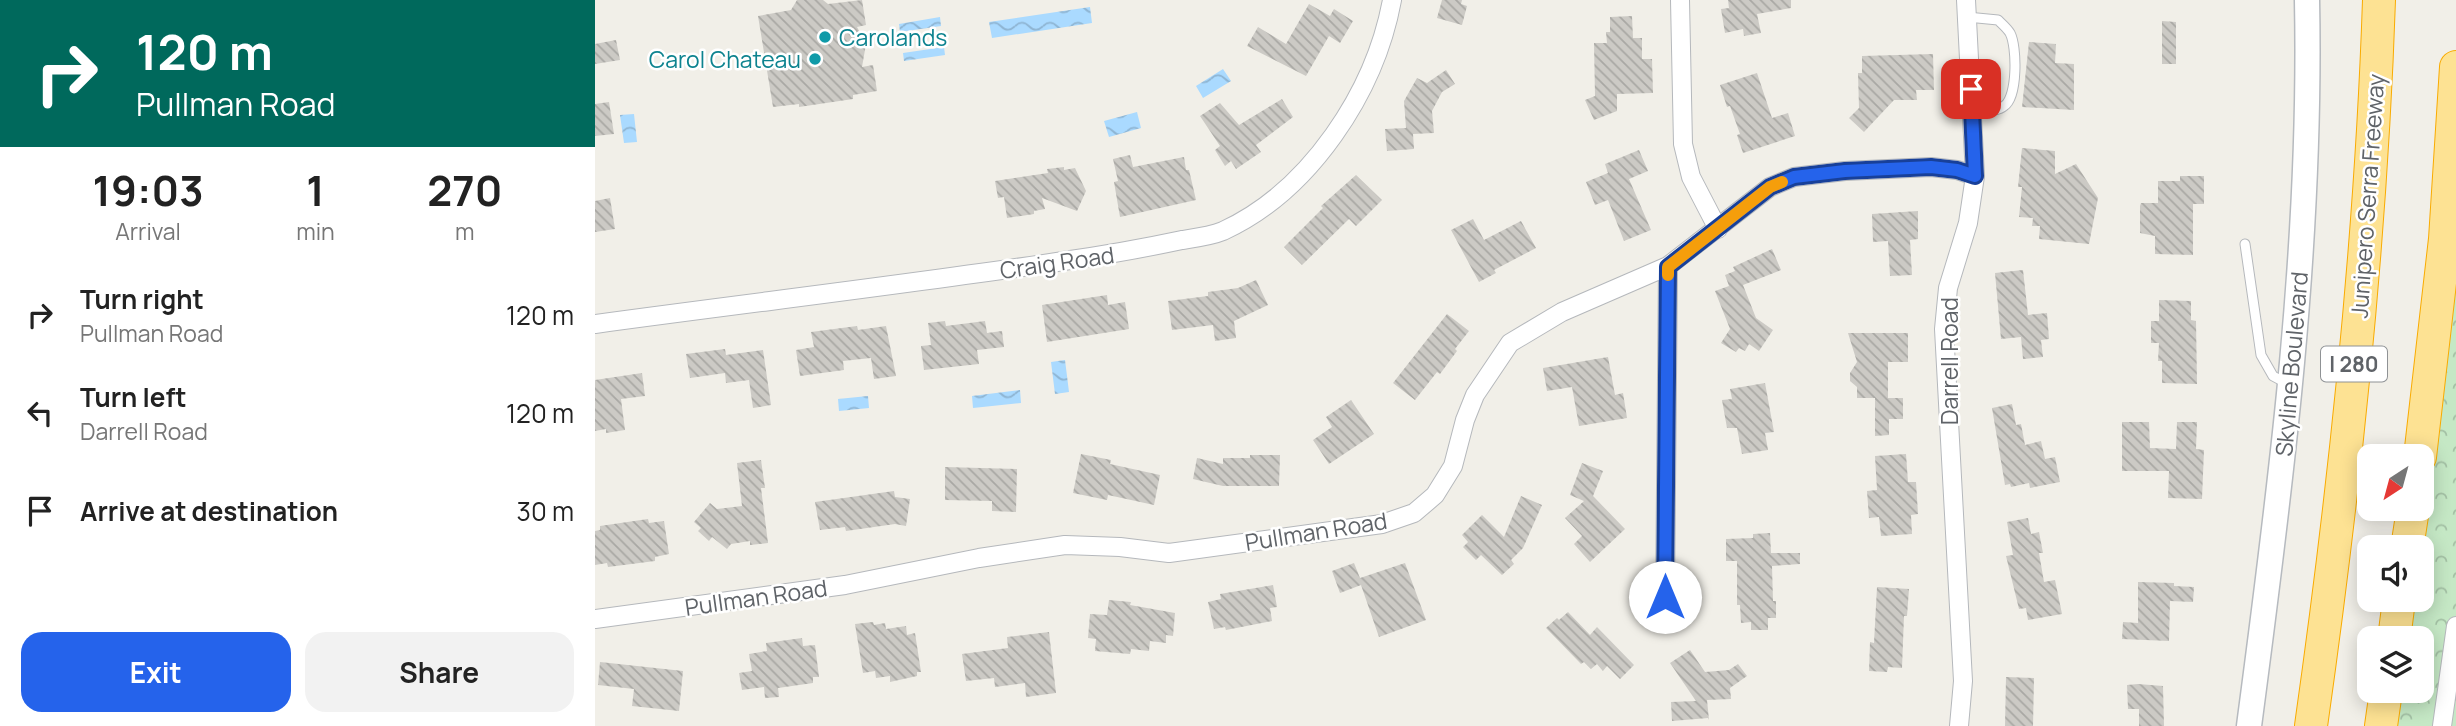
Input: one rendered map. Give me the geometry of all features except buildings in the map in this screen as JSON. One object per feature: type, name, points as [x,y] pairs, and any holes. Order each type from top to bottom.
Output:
[{"type":"highway","name":"Junipero Serra Freeway","points":[[2311,726],[2338,520],[2355,347],[2371,163],[2379,0]]},
{"type":"highway","points":[[2421,444],[2445,239],[2456,67]]},
{"type":"highway","points":[[2381,726],[2384,703]]},
{"type":"main road","name":"Skyline Boulevard","points":[[2249,726],[2276,525],[2290,385],[2303,198],[2307,0]]},
{"type":"street","name":"Craig Road","points":[[595,324],[1046,264],[1140,250],[1221,232],[1265,205],[1296,178],[1335,134],[1362,90],[1387,28],[1392,0]]},
{"type":"street","points":[[1681,0],[1683,144],[1691,177],[1718,229]]},
{"type":"street","name":"Darrell Road","points":[[1959,726],[1963,681],[1944,329],[1948,288],[1968,223],[1975,176],[1967,8]]},
{"type":"street","name":"Pullman Road","points":[[595,620],[845,584],[979,558],[1065,545],[1120,547],[1169,553],[1382,524],[1414,513],[1435,495],[1453,466],[1465,420],[1475,395],[1510,343],[1562,312],[1668,267],[1770,187],[1794,177],[1845,171],[1931,167],[1957,170],[1975,176]]},
{"type":"street","points":[[1665,597],[1668,267]]},
{"type":"street","points":[[2442,726],[2456,626]]},
{"type":"lane","points":[[1967,8],[1998,20],[2010,33],[2015,49],[2013,87],[2007,104],[2002,108],[1972,113]]},
{"type":"lane","points":[[2245,244],[2261,355],[2273,376],[2290,385]]},
{"type":"green space","points":[[2456,67],[2456,726],[2381,726],[2384,703],[2434,703],[2434,626],[2396,626],[2397,612],[2434,612],[2434,535],[2422,535],[2422,522],[2434,522],[2434,444],[2423,444]]},
{"type":"water","points":[[1090,7],[1092,23],[992,38],[989,22]]},
{"type":"water","points":[[940,17],[941,26],[900,32],[899,24]]},
{"type":"water","points":[[944,47],[945,55],[904,61],[903,53]]},
{"type":"water","points":[[1223,69],[1231,81],[1203,98],[1196,86]]},
{"type":"water","points":[[1137,112],[1141,128],[1109,137],[1104,121]]},
{"type":"water","points":[[634,114],[637,142],[624,143],[620,115]]},
{"type":"water","points":[[1065,360],[1069,392],[1055,394],[1051,362]]},
{"type":"water","points":[[1020,390],[1021,403],[973,408],[972,396]]},
{"type":"water","points":[[868,396],[869,408],[839,411],[838,399]]},
{"type":"slow traffic","points":[[1668,275],[1668,267],[1770,187],[1782,182]]},
{"type":"place","name":"Carolands","points":[[825,37]]},
{"type":"place","name":"Carol Chateau","points":[[815,59]]},
{"type":"route","points":[[1665,597],[1668,267],[1770,187],[1794,177],[1845,171],[1931,167],[1957,170],[1975,176],[1971,89]]}]
